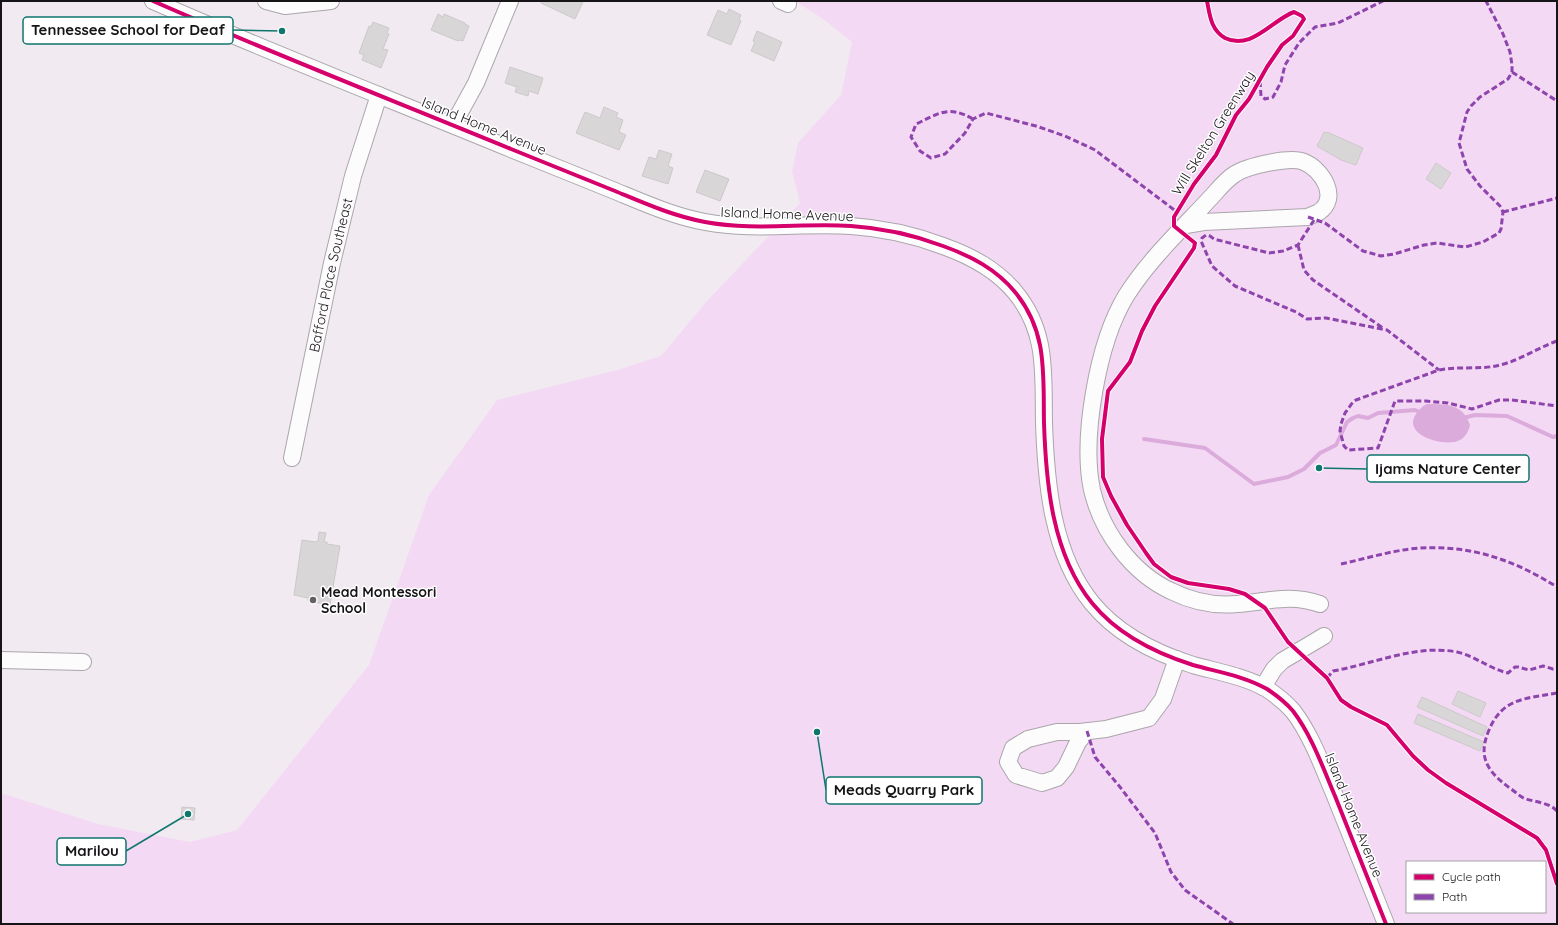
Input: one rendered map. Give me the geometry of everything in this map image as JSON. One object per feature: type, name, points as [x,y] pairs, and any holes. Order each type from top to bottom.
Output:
[{"type":"street","name":"Island Home Avenue","points":[[153,1],[654,207],[688,218],[742,226],[852,226],[884,231],[901,234],[942,246],[972,258],[994,271],[1008,284],[1021,301],[1032,319],[1039,338],[1044,369],[1045,440],[1050,492],[1062,543],[1073,573],[1094,606],[1113,624],[1143,644],[1177,659],[1235,676],[1262,687],[1277,696],[1293,712],[1319,757],[1386,924]]},
{"type":"street","points":[[266,1],[285,6],[331,1]]},
{"type":"street","points":[[453,125],[476,83],[510,1]]},
{"type":"street","name":"Bafford Place Southeast","points":[[292,458],[333,256],[353,176],[379,95]]},
{"type":"street","points":[[1186,225],[1204,222],[1308,217],[1319,212],[1326,204],[1329,194],[1327,184],[1306,162],[1295,159],[1250,167],[1242,170],[1228,179],[1186,225],[1135,282],[1125,298],[1109,332],[1095,384],[1091,416],[1089,466],[1095,500],[1108,530],[1124,554],[1144,573],[1170,591],[1197,600],[1219,604],[1237,604],[1278,598],[1303,598],[1320,604]]},
{"type":"street","points":[[1262,687],[1274,669],[1282,661],[1324,636]]},
{"type":"street","points":[[1087,731],[1078,742],[1066,768],[1057,778],[1042,783],[1016,775],[1008,762],[1013,748],[1028,739],[1057,732],[1113,728],[1149,718],[1163,699],[1177,659]]},
{"type":"street","points":[[1,660],[83,662]]},
{"type":"shaded area","points":[[795,1],[1557,1],[1557,924],[1,924],[1,793],[98,824],[190,842],[237,830],[369,665],[429,495],[497,400],[617,370],[661,356],[706,302],[800,203],[792,171],[798,143],[841,95],[852,42],[823,19]]},
{"type":"shaded area","points":[[1427,404],[1448,405],[1459,409],[1467,418],[1470,425],[1464,438],[1454,442],[1446,442],[1436,441],[1420,434],[1415,428],[1413,422],[1418,411]]},
{"type":"building","points":[[542,1],[583,2],[575,19],[541,3]]},
{"type":"building","points":[[729,9],[741,15],[739,20],[741,21],[731,45],[707,35],[718,10],[727,14]]},
{"type":"building","points":[[438,14],[443,17],[444,14],[469,26],[463,41],[458,41],[431,30]]},
{"type":"building","points":[[373,22],[389,28],[387,33],[389,34],[383,49],[388,50],[381,68],[362,60],[364,55],[359,53],[369,26],[371,27]]},
{"type":"building","points":[[757,31],[782,42],[774,61],[751,51],[755,42],[753,41]]},
{"type":"building","points":[[510,67],[543,78],[538,94],[529,91],[528,96],[515,92],[517,87],[505,83]]},
{"type":"building","points":[[604,107],[618,113],[616,117],[623,120],[619,132],[626,135],[619,150],[576,133],[585,112],[600,118]]},
{"type":"building","points":[[1324,132],[1363,148],[1356,165],[1341,160],[1317,146]]},
{"type":"building","points":[[659,150],[672,154],[668,166],[673,168],[668,184],[642,176],[649,157],[656,159]]},
{"type":"building","points":[[1436,163],[1451,173],[1441,189],[1426,179]]},
{"type":"building","points":[[705,170],[729,179],[720,201],[696,192]]},
{"type":"building","points":[[319,532],[326,533],[324,542],[327,542],[327,544],[340,546],[330,605],[308,601],[308,598],[294,595],[302,540],[316,542],[318,541]]},
{"type":"building","points":[[1458,691],[1486,703],[1480,717],[1452,704]]},
{"type":"building","points":[[1422,697],[1487,727],[1483,736],[1417,707]]},
{"type":"building","points":[[1418,714],[1484,742],[1480,751],[1414,723]]},
{"type":"building","points":[[182,807],[195,808],[194,820],[181,819]]},
{"type":"waterway","points":[[1144,439],[1205,448],[1254,484],[1288,477],[1304,469],[1320,453],[1336,445],[1347,422],[1353,418],[1358,416],[1368,418],[1378,413],[1415,410],[1422,413]]},
{"type":"waterway","points":[[1463,418],[1475,415],[1507,416],[1553,437],[1557,436]]},
{"type":"marked path","points":[[1260,81],[1261,96],[1265,99],[1273,97],[1281,82],[1285,65],[1299,43],[1315,27],[1338,23],[1383,1]]},
{"type":"marked path","points":[[1308,217],[1325,223],[1363,251],[1381,256],[1437,243],[1465,247],[1483,242],[1499,233],[1501,229],[1503,212],[1500,206],[1480,186],[1467,169],[1459,143],[1467,112],[1471,106],[1480,97],[1508,79],[1512,72],[1510,52],[1503,34],[1486,1]]},
{"type":"marked path","points":[[1512,72],[1557,101]]},
{"type":"marked path","points":[[973,119],[957,112],[944,112],[916,124],[911,137],[920,151],[931,158],[945,154],[965,133],[973,119],[986,113],[1036,126],[1065,136],[1095,150],[1177,212]]},
{"type":"marked path","points":[[1503,212],[1557,198]]},
{"type":"marked path","points":[[1314,220],[1298,245],[1283,251],[1269,253],[1214,239],[1206,235],[1201,241],[1212,266],[1235,286],[1296,312],[1307,319],[1326,318],[1387,330],[1439,370]]},
{"type":"marked path","points":[[1298,245],[1304,270],[1313,280],[1383,328]]},
{"type":"marked path","points":[[1557,341],[1508,363],[1486,367],[1439,370],[1356,400],[1345,413],[1340,431],[1344,446],[1348,450],[1378,448],[1395,401],[1448,403],[1472,409],[1499,400],[1512,400],[1557,406]]},
{"type":"marked path","points":[[1341,564],[1410,549],[1450,548],[1487,555],[1505,561],[1522,568],[1557,587]]},
{"type":"marked path","points":[[1327,678],[1333,671],[1410,653],[1442,650],[1470,656],[1495,669],[1508,673],[1515,667],[1529,670],[1543,666],[1553,669],[1557,668]]},
{"type":"marked path","points":[[1557,693],[1517,701],[1508,705],[1495,719],[1489,730],[1484,749],[1487,764],[1496,777],[1503,783],[1520,796],[1547,804],[1557,811]]},
{"type":"marked path","points":[[1087,731],[1095,757],[1155,833],[1171,872],[1185,890],[1233,924]]},
{"type":"cycle path","points":[[153,1],[287,58],[670,213],[723,225],[833,225],[886,230],[932,242],[973,259],[991,270],[1008,284],[1026,307],[1038,338],[1042,354],[1045,446],[1050,493],[1060,540],[1068,563],[1079,584],[1092,603],[1102,614],[1125,634],[1138,642],[1165,655],[1193,665],[1240,678],[1267,689],[1293,711],[1306,731],[1321,763],[1386,924]]},
{"type":"cycle path","name":"Will Skelton Greenway","points":[[1207,1],[1214,27],[1220,35],[1235,41],[1244,41],[1252,38],[1294,12],[1302,16],[1304,19],[1293,36],[1282,45],[1267,67],[1249,99],[1236,115],[1216,155],[1194,184],[1174,217],[1174,226],[1195,243],[1194,248],[1155,306],[1142,331],[1130,362],[1108,391],[1102,439],[1103,477],[1111,496],[1127,525],[1154,564],[1171,577],[1188,583],[1229,589],[1245,594],[1265,608],[1288,642],[1327,678],[1341,700],[1351,707],[1387,725],[1413,756],[1428,770],[1446,783],[1537,838],[1546,850],[1557,884]]},
{"type":"place","name":"Tennessee School for Deaf","points":[[282,31]]},
{"type":"place","name":"Ijams Nature Center","points":[[1319,468]]},
{"type":"place","name":"Mead Montessori School","points":[[313,600]]},
{"type":"place","name":"Meads Quarry Park","points":[[817,732]]},
{"type":"place","name":"Marilou","points":[[188,814]]}]
